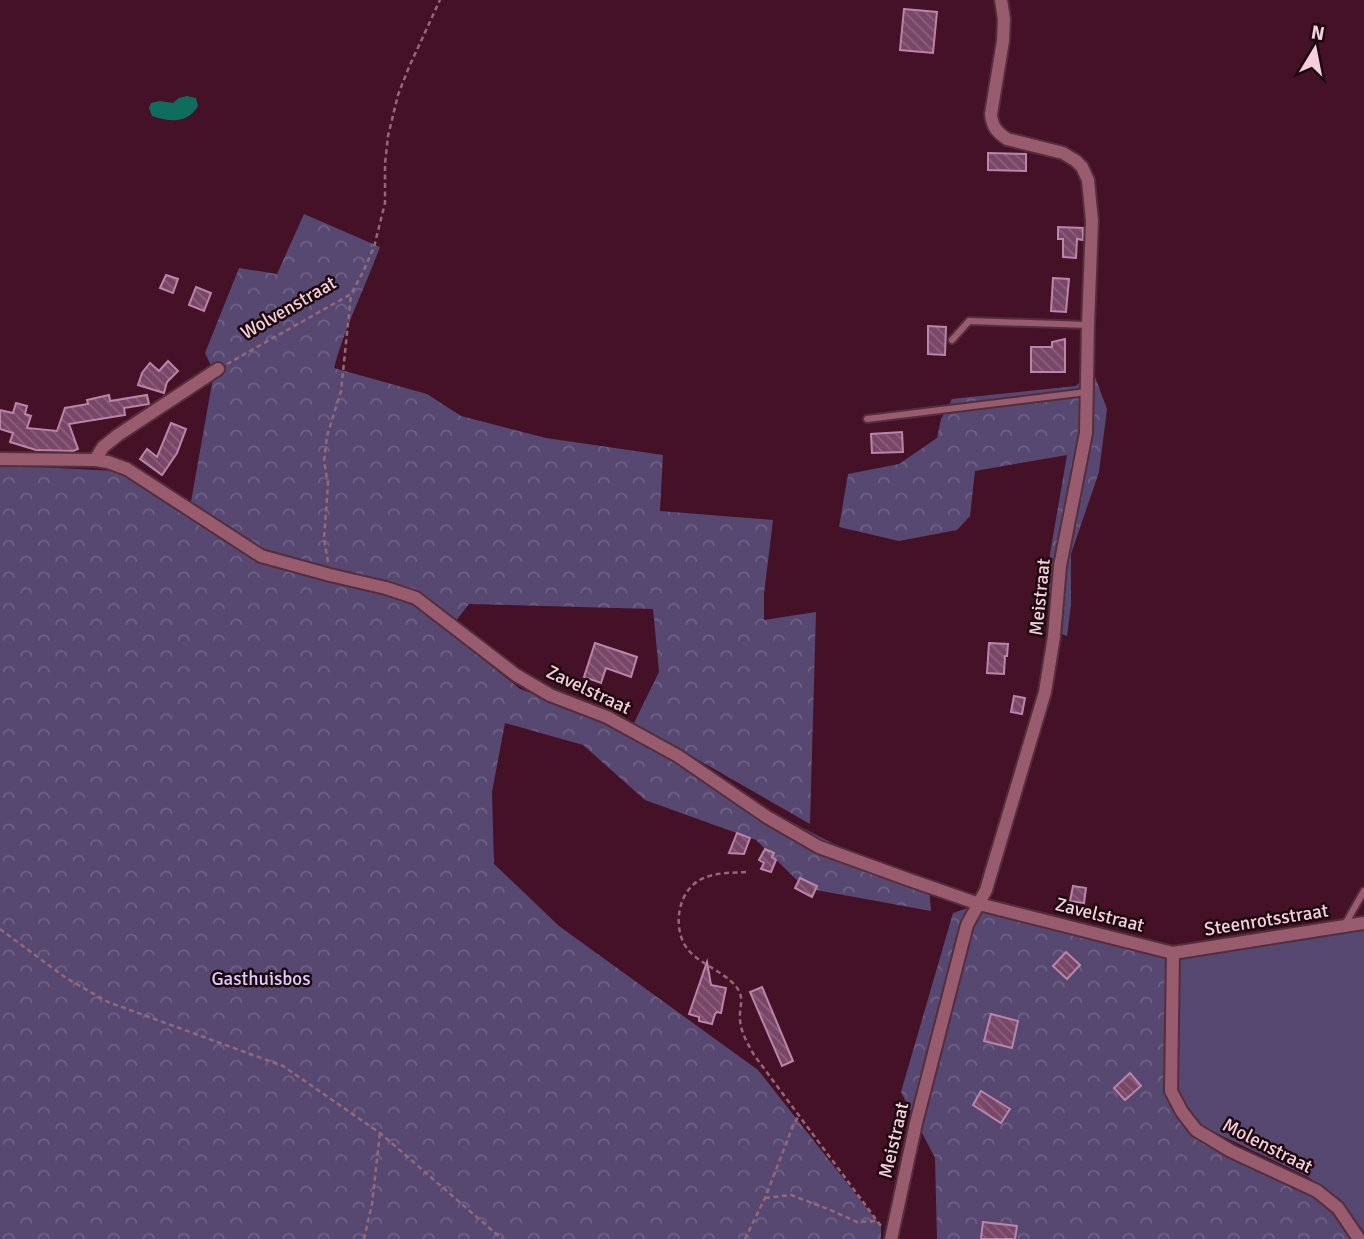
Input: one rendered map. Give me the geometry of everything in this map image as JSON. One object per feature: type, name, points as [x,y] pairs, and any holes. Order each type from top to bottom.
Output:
[{"type":"street","name":"Meistraat","points":[[891,1239],[916,1123],[967,925],[986,890],[1045,692],[1054,636],[1060,566],[1086,433],[1092,221],[1090,188],[1086,174],[1076,161],[1063,153],[1007,139],[992,122],[992,104],[1004,31],[1002,0]]},
{"type":"street","points":[[95,460],[103,447],[118,435],[218,369]]},
{"type":"street","name":"Zavelstraat","points":[[0,459],[108,461],[127,470],[261,556],[416,598],[516,675],[550,695],[607,717],[678,756],[766,817],[819,847],[979,904],[1173,953]]},
{"type":"street","name":"Steenrotsstraat","points":[[1173,953],[1364,923]]},
{"type":"street","name":"Molenstraat","points":[[1173,953],[1171,1091],[1182,1112],[1196,1130],[1231,1150],[1317,1191],[1338,1208],[1359,1239]]},
{"type":"lane","points":[[952,340],[969,321],[1088,325]]},
{"type":"lane","points":[[867,419],[1087,392]]},
{"type":"lane","points":[[1344,926],[1364,891]]},
{"type":"path","name":"Wolvenstraat","points":[[218,369],[351,294],[374,247],[385,203],[388,136],[398,95],[440,0]]},
{"type":"path","points":[[330,575],[324,538],[328,484],[324,461],[327,436],[341,391],[351,294]]},
{"type":"path","points":[[746,872],[710,876],[699,880],[688,890],[679,916],[683,942],[691,953],[719,972],[740,993],[741,1029],[754,1055],[875,1221],[857,1222],[790,1195],[765,1198]]},
{"type":"path","points":[[0,929],[66,978],[108,1002],[283,1066],[380,1133],[502,1239]]},
{"type":"path","points":[[746,1239],[799,1115]]},
{"type":"path","points":[[364,1239],[372,1204],[380,1133]]},
{"type":"green space","name":"Gasthuisbos","points":[[304,214],[380,247],[349,322],[334,368],[427,394],[461,416],[546,438],[663,455],[660,511],[773,520],[764,594],[764,620],[816,612],[810,824],[634,723],[659,672],[653,609],[469,604],[448,631],[520,689],[600,717],[675,755],[793,823],[902,879],[929,884],[931,911],[805,888],[756,840],[645,800],[583,745],[505,723],[492,792],[494,864],[559,926],[758,1070],[881,1226],[881,1239],[0,1239],[0,465],[116,471],[189,513],[214,372],[205,353],[239,268],[277,274]]},
{"type":"green space","points":[[1092,369],[1107,409],[1099,472],[1071,554],[1071,605],[1067,636],[1056,632],[1061,594],[1049,593],[1050,554],[1067,455],[975,471],[970,516],[957,530],[899,541],[839,527],[848,474],[899,464],[937,438],[941,419],[952,399],[1076,386]]},
{"type":"green space","points":[[971,907],[1169,957],[1167,1097],[1182,1121],[1327,1205],[1355,1239],[937,1239],[935,1158],[901,1092],[953,913]]},
{"type":"green space","points":[[1364,928],[1364,1233],[1340,1199],[1308,1177],[1197,1124],[1177,1092],[1179,957]]},
{"type":"shaded area","points":[[187,96],[196,98],[198,106],[189,116],[172,120],[152,116],[149,108],[151,103],[173,103]]},
{"type":"building","points":[[904,9],[937,12],[933,53],[900,50]]},
{"type":"building","points":[[988,153],[1026,154],[1026,171],[988,170]]},
{"type":"building","points":[[1058,227],[1083,228],[1083,240],[1077,239],[1076,258],[1063,257],[1063,239],[1058,239]]},
{"type":"building","points":[[166,275],[178,279],[173,293],[160,288]]},
{"type":"building","points":[[1053,278],[1069,279],[1066,312],[1051,311]]},
{"type":"building","points":[[196,287],[211,293],[204,311],[189,305]]},
{"type":"building","points":[[928,326],[946,327],[945,355],[928,354]]},
{"type":"building","points":[[1065,339],[1065,372],[1031,372],[1031,347],[1052,347],[1052,342]]},
{"type":"building","points":[[168,361],[178,371],[167,382],[164,393],[138,385],[142,373],[150,363],[159,371]]},
{"type":"building","points":[[109,395],[110,401],[147,395],[149,404],[124,408],[125,415],[69,424],[78,449],[73,451],[36,450],[10,442],[13,433],[0,429],[0,410],[13,413],[16,403],[27,406],[25,414],[31,416],[27,428],[57,431],[65,408],[88,404],[87,400]]},
{"type":"building","points":[[171,423],[186,429],[177,453],[162,475],[140,459],[147,449],[157,457]]},
{"type":"building","points":[[902,432],[903,452],[872,453],[871,434]]},
{"type":"building","points":[[595,643],[637,657],[631,677],[606,668],[601,683],[584,677]]},
{"type":"building","points":[[989,643],[1008,644],[1004,674],[987,673]]},
{"type":"building","points":[[1014,696],[1025,698],[1022,714],[1011,712]]},
{"type":"building","points":[[737,833],[750,838],[744,854],[729,853]]},
{"type":"building","points":[[765,849],[774,853],[772,857],[776,860],[771,872],[761,869],[764,863],[759,860]]},
{"type":"building","points":[[800,878],[817,886],[812,897],[795,888]]},
{"type":"building","points":[[1073,886],[1086,888],[1084,903],[1070,901]]},
{"type":"building","points":[[1066,952],[1080,965],[1067,979],[1053,966]]},
{"type":"building","points":[[707,962],[711,985],[726,988],[721,1013],[715,1014],[712,1024],[699,1021],[699,1017],[689,1014]]},
{"type":"building","points":[[762,987],[793,1061],[782,1066],[750,992]]},
{"type":"building","points":[[991,1014],[1018,1021],[1012,1048],[984,1041]]},
{"type":"building","points":[[1130,1073],[1141,1086],[1125,1100],[1114,1088]]},
{"type":"building","points":[[981,1091],[1010,1109],[1001,1123],[973,1105]]},
{"type":"building","points":[[983,1222],[1017,1226],[1015,1239],[981,1239]]}]
